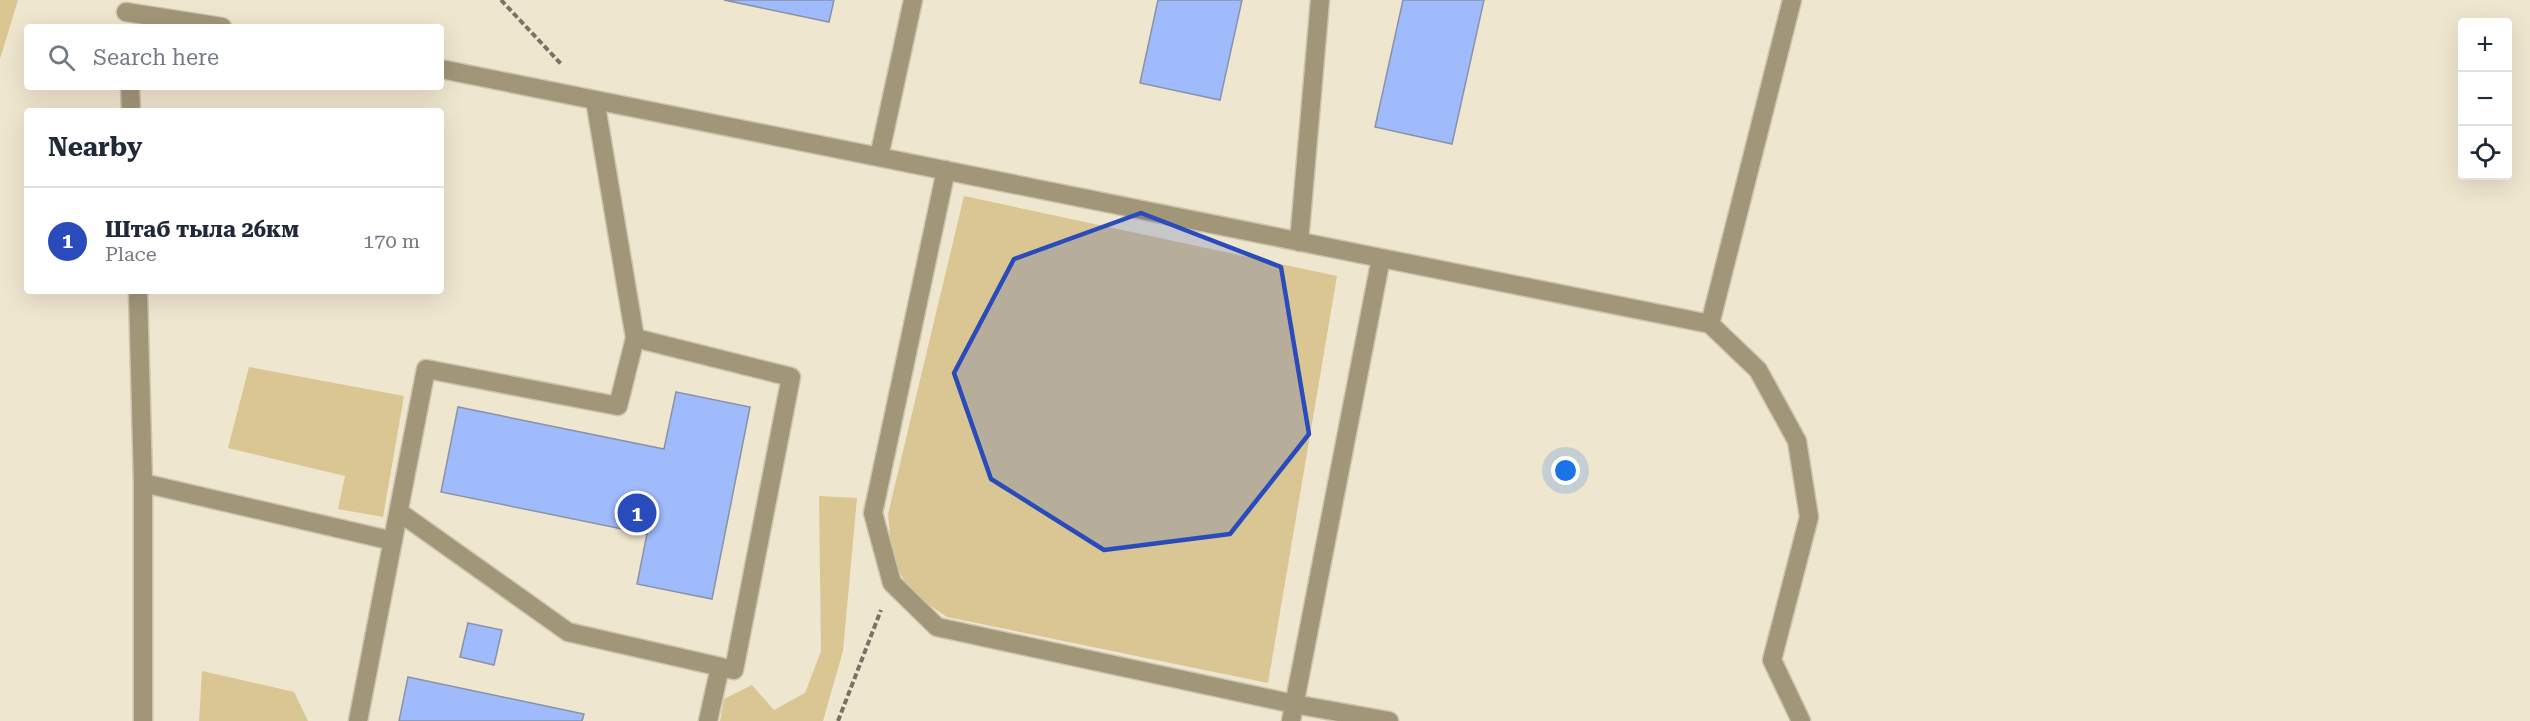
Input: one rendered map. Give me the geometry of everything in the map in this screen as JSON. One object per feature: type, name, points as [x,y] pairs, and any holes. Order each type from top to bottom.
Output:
[{"type":"street","points":[[879,157],[912,0]]},
{"type":"street","points":[[1299,242],[1320,0]]},
{"type":"street","points":[[1710,324],[1792,0]]},
{"type":"street","points":[[126,13],[201,24]]},
{"type":"street","points":[[444,70],[1710,324],[1758,370],[1797,441],[1809,517],[1772,660],[1801,721]]},
{"type":"street","points":[[130,90],[132,108]]},
{"type":"street","points":[[358,721],[426,369],[618,406],[635,338],[595,100]]},
{"type":"street","points":[[946,170],[873,513],[892,583],[937,627],[1293,713],[1389,721]]},
{"type":"street","points":[[1293,713],[1381,258]]},
{"type":"street","points":[[138,294],[143,483],[143,721]]},
{"type":"street","points":[[399,512],[568,632],[734,670],[791,377],[635,338]]},
{"type":"street","points":[[143,483],[393,541]]},
{"type":"street","points":[[708,721],[720,667]]},
{"type":"path","points":[[501,0],[564,67]]},
{"type":"path","points":[[838,721],[892,583]]},
{"type":"highlighted area","points":[[1141,213],[1281,267],[1309,434],[1230,534],[1104,550],[991,479],[954,373],[1014,259]]},
{"type":"shaded area","points":[[0,0],[18,0],[0,59]]},
{"type":"shaded area","points":[[964,196],[1337,276],[1268,683],[947,617],[910,592],[892,557],[888,514]]},
{"type":"shaded area","points":[[249,367],[404,396],[383,517],[338,509],[345,476],[228,448]]},
{"type":"shaded area","points":[[819,496],[857,498],[843,651],[823,721],[720,721],[724,699],[752,685],[774,710],[805,693],[821,651]]},
{"type":"shaded area","points":[[202,671],[294,692],[308,721],[199,721]]},
{"type":"building","points":[[724,0],[834,0],[829,22]]},
{"type":"building","points":[[1158,0],[1242,0],[1220,100],[1140,83]]},
{"type":"building","points":[[1403,0],[1484,0],[1452,144],[1375,127]]},
{"type":"building","points":[[676,392],[750,407],[712,599],[637,584],[647,534],[441,492],[458,407],[664,449]]},
{"type":"building","points":[[468,623],[502,630],[494,665],[460,657]]},
{"type":"building","points":[[408,677],[584,714],[582,721],[399,721]]},
{"type":"place","name":"Штаб тыла 26км","points":[[637,513]]}]
